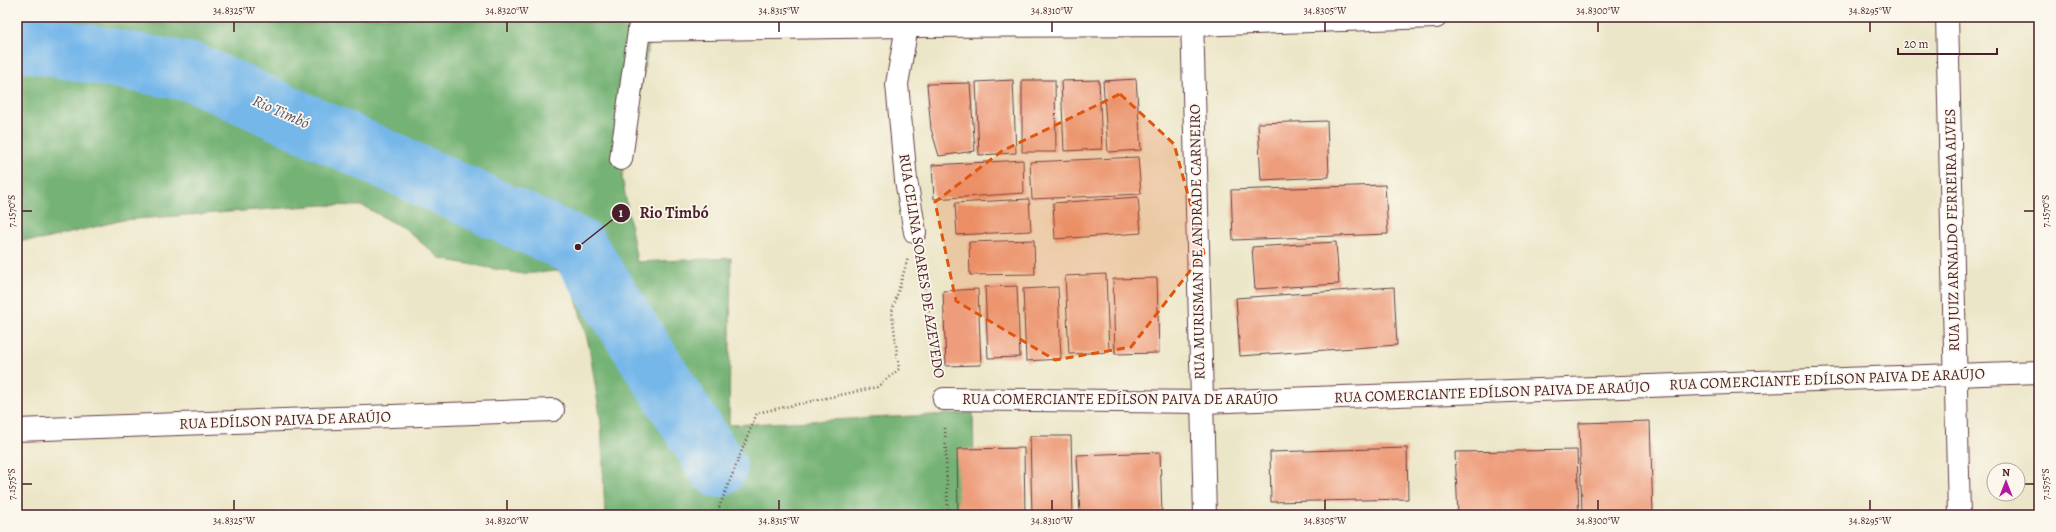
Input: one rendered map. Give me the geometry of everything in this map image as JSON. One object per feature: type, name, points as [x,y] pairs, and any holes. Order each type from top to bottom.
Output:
[{"type":"street","points":[[621,160],[640,24],[907,21],[1192,21],[1436,17]]},
{"type":"street","name":"RUA JUIZ ARNALDO FERREIRA ALVES","points":[[1947,17],[1960,515]]},
{"type":"street","name":"RUA CELINA SOARES DE AZEVEDO","points":[[907,21],[897,84],[906,180],[915,232]]},
{"type":"street","name":"RUA MURISMAN DE ANDRADE CARNEIRO","points":[[1192,21],[1204,515]]},
{"type":"street","name":"RUA COMERCIANTE EDÍLSON PAIVA DE ARAÚJO","points":[[944,399],[1202,402],[2039,372]]},
{"type":"street","name":"RUA EDÍLSON PAIVA DE ARAÚJO","points":[[17,430],[552,410]]},
{"type":"path","name":"RUA CELINA SOARES DE AZEVEDO","points":[[915,232],[944,399],[948,515]]},
{"type":"path","points":[[716,515],[756,413],[876,387],[899,369],[892,312],[915,232]]},
{"type":"highlighted area","points":[[1120,94],[1174,144],[1204,253],[1131,347],[1055,360],[956,301],[935,202],[1002,151]]},
{"type":"green space","points":[[17,17],[652,17],[654,20],[622,177],[637,262],[731,258],[729,425],[973,413],[975,515],[605,515],[601,422],[589,346],[568,270],[523,274],[441,259],[405,229],[363,206],[323,205],[123,220],[41,240],[17,240]]},
{"type":"building","points":[[1136,79],[1141,150],[1108,152],[1103,81]]},
{"type":"building","points":[[1013,80],[1016,153],[979,155],[976,82]]},
{"type":"building","points":[[1022,80],[1055,80],[1056,152],[1022,152]]},
{"type":"building","points":[[1099,80],[1102,149],[1064,151],[1061,81]]},
{"type":"building","points":[[970,83],[975,151],[939,156],[931,129],[927,84]]},
{"type":"building","points":[[1327,121],[1329,177],[1261,180],[1258,123]]},
{"type":"building","points":[[1138,157],[1141,194],[1032,199],[1030,162]]},
{"type":"building","points":[[1023,160],[1024,193],[934,199],[932,165]]},
{"type":"building","points":[[1385,185],[1388,234],[1233,240],[1231,190]]},
{"type":"building","points":[[1138,197],[1141,233],[1055,239],[1053,203]]},
{"type":"building","points":[[1029,199],[1031,231],[957,235],[955,203]]},
{"type":"building","points":[[1034,240],[1035,274],[970,275],[969,242]]},
{"type":"building","points":[[1336,242],[1339,284],[1255,289],[1252,247]]},
{"type":"building","points":[[1106,274],[1109,352],[1069,354],[1065,276]]},
{"type":"building","points":[[1157,278],[1159,353],[1115,354],[1113,279]]},
{"type":"building","points":[[1017,286],[1020,357],[988,358],[985,287]]},
{"type":"building","points":[[1058,287],[1061,359],[1026,361],[1023,289]]},
{"type":"building","points":[[1394,287],[1397,345],[1240,356],[1236,298]]},
{"type":"building","points":[[978,289],[981,365],[946,366],[943,291]]},
{"type":"building","points":[[1650,421],[1653,515],[1582,515],[1579,423]]},
{"type":"building","points":[[1030,436],[1071,436],[1073,515],[1032,515]]},
{"type":"building","points":[[1024,448],[1025,515],[958,515],[957,449]]},
{"type":"building","points":[[1407,448],[1408,499],[1271,502],[1270,452]]},
{"type":"building","points":[[1577,450],[1579,515],[1458,515],[1455,452]]},
{"type":"building","points":[[1160,452],[1162,515],[1080,515],[1077,455]]},
{"type":"waterway","name":"Rio Timbó","points":[[17,41],[195,73],[578,247],[718,468]]},
{"type":"place","name":"Rio Timbó","points":[[578,247]]}]
